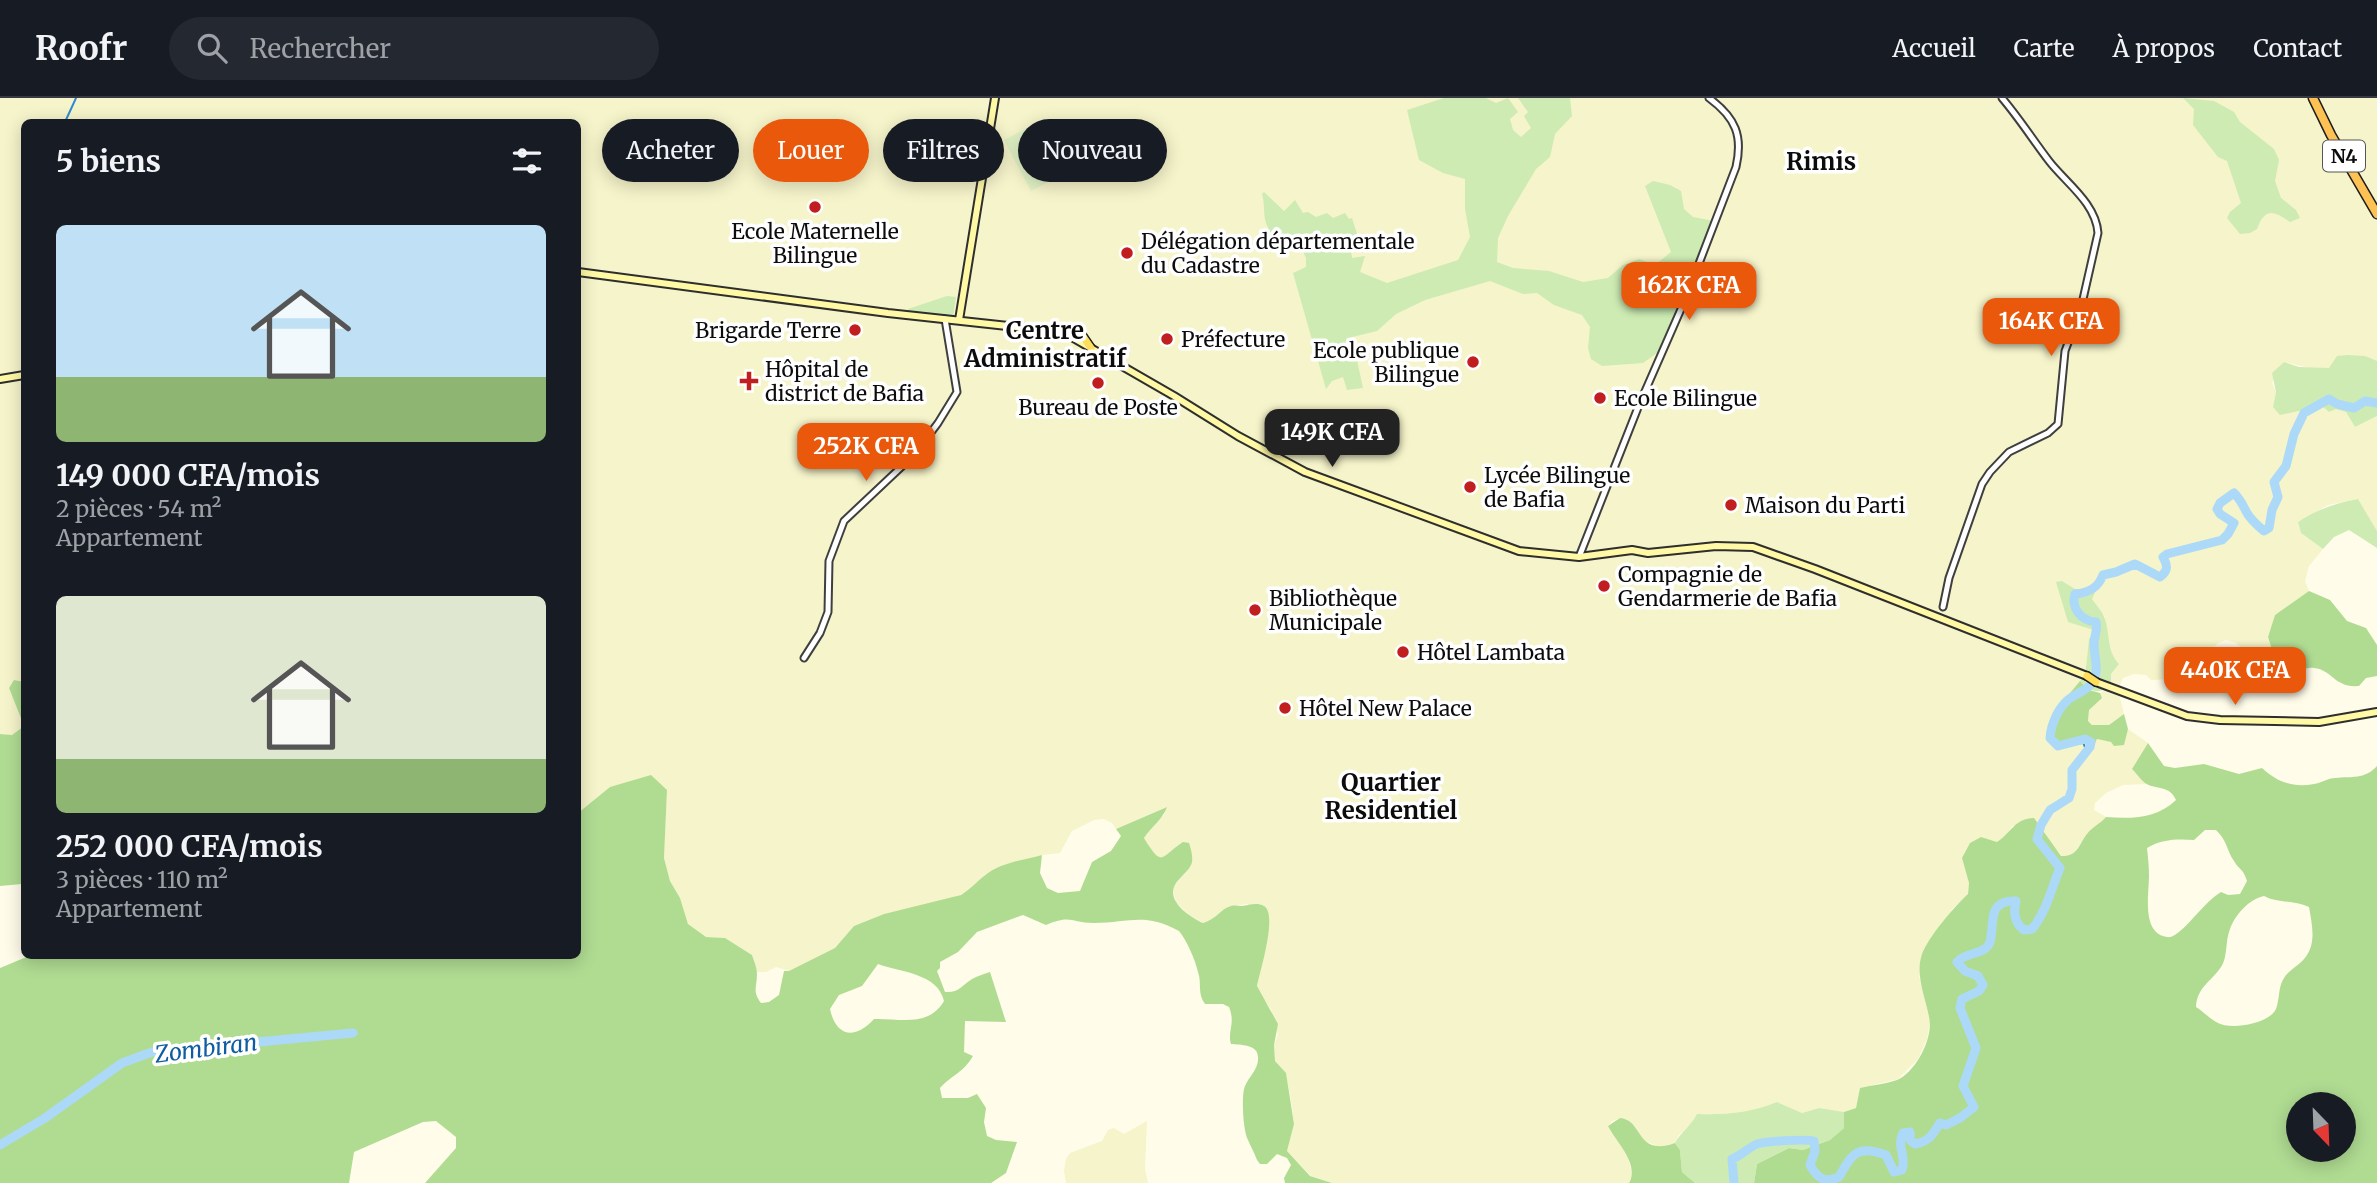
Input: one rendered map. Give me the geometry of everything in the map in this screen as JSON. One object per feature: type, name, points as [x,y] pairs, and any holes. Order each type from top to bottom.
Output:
[{"type":"highway","name":"N4","points":[[2313,98],[2331,135],[2377,214]]},
{"type":"main road","points":[[960,320],[995,98]]},
{"type":"main road","points":[[581,272],[1063,332],[1283,462],[1334,485],[1519,551],[1579,557],[1632,550],[1648,553],[1716,546],[1753,547],[2187,716],[2244,721],[2319,722],[2377,712]]},
{"type":"main road","points":[[1080,332],[1091,348]]},
{"type":"main road","points":[[0,379],[21,376]]},
{"type":"street","points":[[1579,557],[1639,405],[1685,300],[1736,167],[1740,136],[1724,112],[1709,98]]},
{"type":"street","points":[[1943,607],[1982,484],[2009,452],[2048,433],[2058,424],[2065,351],[2081,308],[2098,233],[2097,225],[2084,200],[2050,162],[2003,98]]},
{"type":"street","points":[[804,658],[820,633],[828,612],[829,561],[844,521],[908,461],[938,423],[957,393],[945,319]]},
{"type":"shaded area","points":[[0,98],[2377,98],[2377,361],[2347,355],[2330,368],[2310,368],[2284,362],[2272,383],[2276,392],[2273,407],[2303,410],[2317,401],[2346,412],[2355,427],[2377,416],[2377,531],[2358,499],[2328,505],[2298,522],[2301,533],[2323,549],[2309,566],[2305,581],[2309,591],[2275,615],[2268,637],[2278,668],[2262,668],[2236,643],[2226,640],[2169,679],[2151,680],[2146,675],[2134,674],[2123,678],[2118,690],[2124,714],[2109,725],[2093,725],[2088,721],[2089,710],[2101,698],[2100,693],[2111,687],[2111,674],[2119,664],[2113,657],[2105,617],[2091,599],[2095,590],[2075,589],[2062,581],[2094,630],[2089,639],[2085,678],[2057,709],[2051,745],[2058,748],[2094,743],[2097,739],[2111,742],[2126,734],[2128,729],[2148,743],[2132,769],[2146,784],[2123,785],[2106,793],[2095,803],[2094,810],[2106,817],[2077,852],[2068,856],[2062,856],[2050,843],[2041,825],[2012,826],[2006,836],[1997,842],[1981,837],[1962,858],[1969,883],[1968,894],[1952,909],[1919,976],[1930,1021],[1927,1039],[1918,1059],[1898,1079],[1860,1088],[1856,1108],[1844,1112],[1819,1108],[1802,1113],[1777,1102],[1756,1111],[1726,1115],[1698,1114],[1675,1143],[1660,1147],[1642,1140],[1635,1127],[1626,1119],[1612,1121],[1608,1126],[1627,1153],[1632,1174],[1629,1183],[1332,1183],[1311,1176],[1287,1151],[1294,1124],[1292,1106],[1286,1074],[1275,1061],[1274,1045],[1278,1035],[1271,1009],[1257,986],[1267,943],[1248,904],[1232,906],[1222,911],[1214,920],[1203,923],[1189,915],[1176,902],[1174,886],[1191,865],[1178,845],[1166,857],[1161,858],[1155,856],[1144,838],[1151,826],[1164,815],[1166,807],[1116,829],[1104,819],[1094,820],[1072,831],[1060,853],[1042,855],[986,874],[970,890],[951,899],[884,914],[854,926],[835,948],[789,971],[776,967],[766,972],[757,972],[752,955],[725,938],[706,937],[688,924],[680,898],[670,881],[664,858],[667,790],[610,787],[581,811],[581,119],[21,119],[21,681],[14,680],[9,688],[21,718],[21,728],[12,735],[0,734]]},
{"type":"shaded area","points":[[1147,1121],[1145,1169],[1148,1183],[1066,1183],[1064,1171],[1070,1153],[1102,1141],[1108,1130],[1114,1128],[1124,1134]]},
{"type":"green space","points":[[1444,98],[1486,98],[1496,103],[1508,98],[1518,112],[1510,119],[1513,130],[1521,137],[1531,128],[1524,116],[1528,112],[1518,98],[1570,98],[1572,116],[1555,134],[1550,157],[1536,169],[1508,216],[1498,238],[1497,262],[1513,268],[1549,271],[1583,282],[1608,278],[1623,265],[1639,259],[1655,265],[1671,252],[1645,186],[1653,181],[1681,191],[1684,209],[1693,217],[1714,221],[1676,310],[1672,328],[1657,353],[1643,363],[1602,366],[1591,359],[1588,348],[1590,327],[1582,315],[1554,305],[1537,293],[1523,294],[1490,281],[1425,300],[1396,314],[1377,331],[1352,337],[1363,388],[1347,390],[1343,377],[1332,381],[1326,389],[1293,273],[1306,267],[1306,258],[1300,245],[1284,254],[1266,223],[1262,194],[1264,192],[1284,211],[1295,200],[1303,213],[1308,212],[1316,217],[1327,213],[1333,218],[1345,213],[1349,219],[1352,218],[1358,237],[1350,243],[1352,258],[1365,256],[1360,272],[1387,283],[1458,260],[1470,237],[1465,209],[1465,179],[1443,173],[1419,160],[1407,110]]},
{"type":"green space","points":[[2183,98],[2214,101],[2234,112],[2240,122],[2274,149],[2279,160],[2275,181],[2281,198],[2296,210],[2300,218],[2290,222],[2270,213],[2263,217],[2257,229],[2240,234],[2227,218],[2241,203],[2227,161],[2218,157],[2193,125],[2194,109]]},
{"type":"green space","points":[[1018,133],[1018,166],[1004,140]]},
{"type":"green space","points":[[1026,182],[1048,182],[1031,191]]},
{"type":"green space","points":[[947,296],[956,297],[953,318],[908,313],[908,309]]},
{"type":"green space","points":[[2337,356],[2365,356],[2377,361],[2377,416],[2355,427],[2346,412],[2336,409],[2329,412],[2317,401],[2303,410],[2280,415],[2273,407],[2276,392],[2272,373],[2284,362],[2299,367],[2329,368]]},
{"type":"green space","points":[[2358,499],[2377,531],[2377,548],[2349,530],[2334,537],[2323,549],[2301,533],[2298,522],[2305,517],[2327,507]]},
{"type":"green space","points":[[2062,581],[2075,589],[2096,590],[2092,599],[2104,616],[2111,648],[2119,664],[2111,674],[2111,687],[2094,691],[2080,681],[2085,677],[2089,639],[2094,630],[2068,622],[2056,582]]},
{"type":"green space","points":[[2309,591],[2330,600],[2347,621],[2366,628],[2377,645],[2377,676],[2366,678],[2359,686],[2351,686],[2339,682],[2320,669],[2307,668],[2286,673],[2278,668],[2268,637],[2275,615]]},
{"type":"green space","points":[[14,680],[21,681],[21,718],[9,688]]},
{"type":"green space","points":[[2080,681],[2089,690],[2100,693],[2102,698],[2089,710],[2088,721],[2092,725],[2109,725],[2124,714],[2128,729],[2124,745],[2114,746],[2111,742],[2097,739],[2095,743],[2066,747],[2051,745],[2057,709]]},
{"type":"green space","points":[[21,728],[21,884],[0,886],[0,734],[12,735]]},
{"type":"green space","points":[[2148,743],[2164,766],[2175,768],[2204,764],[2239,774],[2262,768],[2273,777],[2299,785],[2362,775],[2377,766],[2377,1183],[1754,1183],[1757,1164],[1789,1148],[1803,1150],[1830,1140],[1844,1128],[1844,1112],[1856,1108],[1860,1088],[1897,1080],[1917,1062],[1926,1044],[1930,1025],[1920,978],[1920,962],[1930,939],[1942,922],[1968,894],[1969,883],[1962,858],[1970,843],[1981,837],[1997,842],[2022,820],[2034,818],[2061,856],[2067,856],[2075,852],[2089,832],[2106,817],[2125,818],[2152,814],[2176,800],[2170,792],[2145,783],[2132,769]],"holes":[[[2205,830],[2216,830],[2247,881],[2240,894],[2228,895],[2221,892],[2178,933],[2170,937],[2163,936],[2156,932],[2149,918],[2147,848],[2170,840],[2194,840]],[[2264,896],[2309,907],[2311,947],[2304,959],[2284,978],[2276,1009],[2272,1014],[2258,1022],[2224,1025],[2196,1007],[2197,1000],[2223,963],[2228,934],[2235,918],[2248,904]]]},
{"type":"green space","points":[[651,775],[667,790],[664,858],[670,881],[680,898],[688,924],[706,937],[725,938],[752,955],[757,972],[756,992],[761,1003],[769,1002],[779,995],[784,971],[835,948],[854,926],[884,914],[961,895],[988,873],[1007,864],[1042,855],[1040,873],[1047,888],[1058,893],[1080,891],[1092,862],[1111,851],[1121,836],[1116,829],[1167,807],[1144,838],[1159,857],[1166,856],[1183,842],[1189,843],[1192,863],[1175,884],[1173,893],[1182,909],[1203,923],[1232,906],[1259,904],[1268,911],[1269,931],[1257,986],[1278,1024],[1274,1045],[1275,1061],[1286,1073],[1294,1124],[1287,1151],[1310,1176],[1332,1183],[1285,1183],[1284,1178],[1291,1165],[1287,1158],[1277,1154],[1267,1164],[1260,1164],[1257,1160],[1246,1135],[1243,1105],[1245,1086],[1257,1065],[1257,1053],[1248,1046],[1231,1044],[1232,1018],[1229,1007],[1223,1004],[1205,1004],[1195,962],[1179,931],[1146,920],[1086,923],[1066,920],[1046,925],[1023,915],[977,932],[958,952],[940,962],[937,971],[945,992],[957,990],[974,978],[990,972],[1006,1022],[965,1021],[964,1052],[973,1056],[940,1088],[942,1098],[968,1098],[977,1094],[986,1108],[984,1122],[987,1136],[996,1140],[1017,1142],[1006,1173],[991,1183],[425,1183],[456,1148],[456,1137],[436,1121],[423,1122],[354,1152],[349,1183],[0,1183],[0,968],[22,959],[581,959],[581,811],[610,787]],"holes":[[[878,964],[917,975],[934,985],[944,1001],[930,1015],[912,1020],[874,1019],[867,1026],[853,1032],[842,1030],[833,1018],[830,1009],[839,995],[862,986]]]},
{"type":"green space","points":[[1777,1102],[1802,1113],[1819,1108],[1844,1112],[1844,1128],[1830,1140],[1803,1150],[1789,1148],[1757,1164],[1754,1183],[1695,1183],[1682,1172],[1680,1150],[1675,1143],[1697,1114],[1738,1112]]},
{"type":"green space","points":[[1620,1118],[1628,1120],[1646,1142],[1662,1146],[1675,1143],[1680,1150],[1682,1172],[1695,1183],[1629,1183],[1632,1176],[1629,1161],[1608,1126]]},
{"type":"waterway","points":[[66,119],[76,98]]},
{"type":"waterway","points":[[1734,1183],[1732,1159],[1757,1144],[1776,1141],[1814,1141],[1815,1151],[1810,1165],[1816,1174],[1825,1180],[1839,1177],[1852,1157],[1862,1151],[1886,1155],[1894,1172],[1902,1170],[1903,1133],[1910,1132],[1910,1140],[1915,1144],[1920,1143],[1930,1137],[1940,1123],[1946,1125],[1974,1107],[1963,1086],[1976,1048],[1960,1008],[1962,999],[1979,991],[1983,985],[1978,976],[1965,971],[1957,962],[1988,946],[1994,914],[2000,904],[2016,901],[2016,921],[2024,930],[2032,929],[2045,907],[2060,868],[2037,839],[2050,810],[2069,798],[2072,770],[2091,742],[2085,739],[2058,746],[2050,738],[2062,707],[2092,683],[2096,669],[2096,622],[2078,613],[2074,604],[2075,594],[2092,589],[2103,575],[2135,564],[2160,577],[2166,570],[2163,557],[2167,554],[2222,540],[2234,523],[2217,509],[2220,503],[2234,493],[2255,523],[2264,531],[2269,528],[2272,510],[2278,497],[2274,482],[2286,466],[2294,434],[2304,413],[2329,399],[2354,408],[2365,401],[2377,403]]},
{"type":"waterway","points":[[2085,739],[2083,742],[2087,753]]},
{"type":"waterway","name":"Zombiran","points":[[0,1145],[45,1118],[122,1063],[152,1052],[353,1033]]},
{"type":"place","name":"Ecole Maternelle Bilingue","points":[[815,207]]},
{"type":"place","name":"Délégation départementale du Cadastre","points":[[1127,253]]},
{"type":"place","name":"Brigarde Terre","points":[[855,330]]},
{"type":"place","name":"Préfecture","points":[[1167,339]]},
{"type":"place","name":"Ecole publique Bilingue","points":[[1473,362]]},
{"type":"place","name":"Hôpital de district de Bafia","points":[[749,381]]},
{"type":"place","name":"Bureau de Poste","points":[[1098,383]]},
{"type":"place","name":"Ecole Bilingue","points":[[1600,398]]},
{"type":"place","name":"Lycée Bilingue de Bafia","points":[[1470,487]]},
{"type":"place","name":"Maison du Parti","points":[[1731,505]]},
{"type":"place","name":"Compagnie de Gendarmerie de Bafia","points":[[1604,586]]},
{"type":"place","name":"Bibliothèque Municipale","points":[[1255,610]]},
{"type":"place","name":"Hôtel Lambata","points":[[1403,652]]},
{"type":"place","name":"Hôtel New Palace","points":[[1285,708]]},
{"type":"district","name":"Rimis","points":[[1821,161]]},
{"type":"district","name":"Centre Administratif","points":[[1045,344]]},
{"type":"district","name":"Quartier Residentiel","points":[[1391,796]]}]
